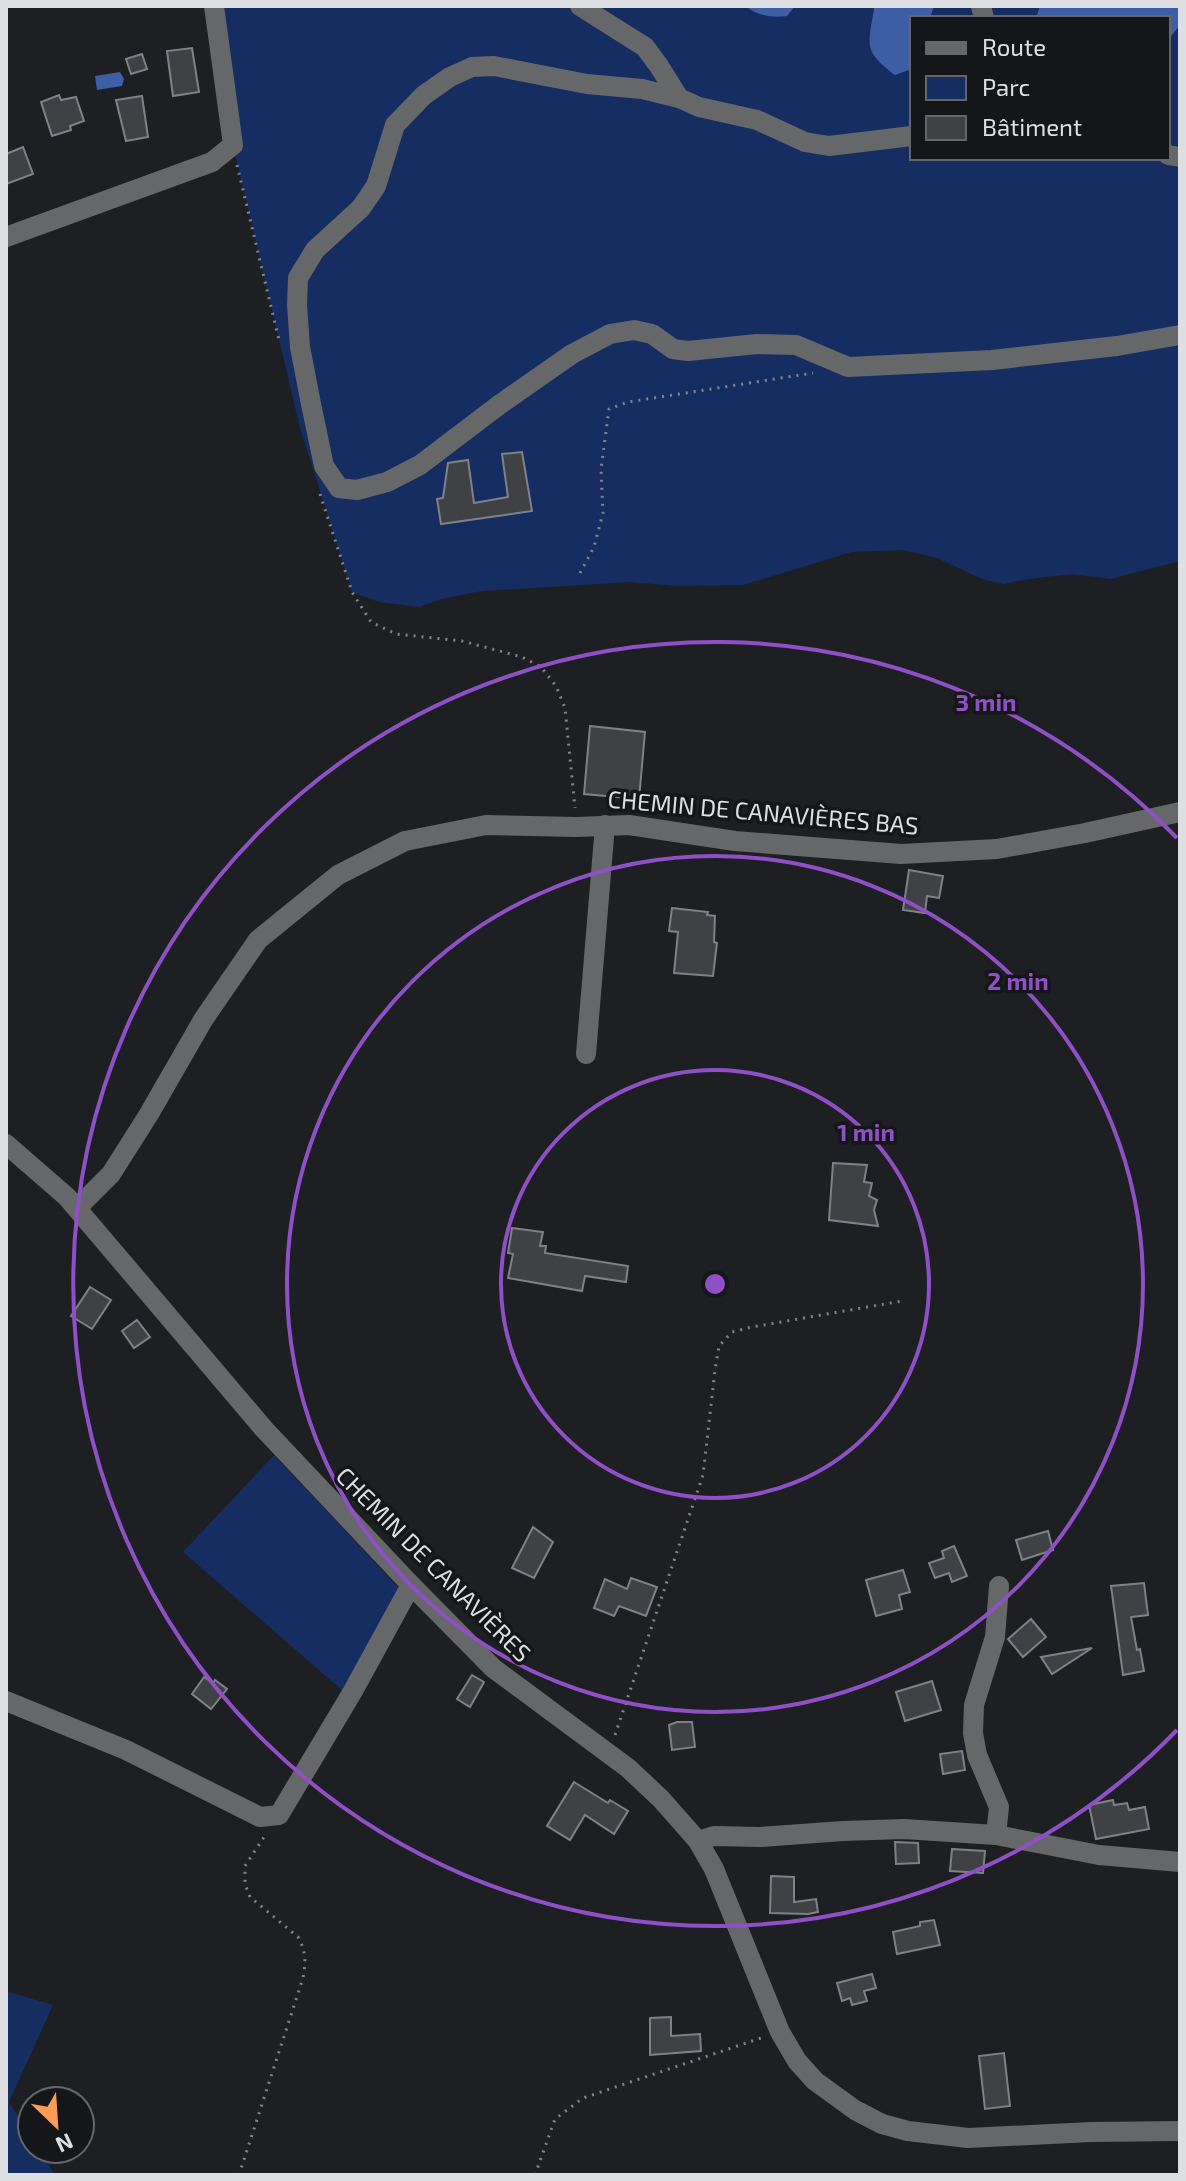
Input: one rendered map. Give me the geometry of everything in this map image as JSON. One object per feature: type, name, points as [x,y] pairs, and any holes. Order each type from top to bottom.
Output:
[{"type":"street","points":[[6,237],[212,162],[233,145],[214,6]]},
{"type":"street","points":[[580,6],[645,47],[679,98]]},
{"type":"street","points":[[910,136],[829,146],[805,142],[757,120],[699,107],[679,98],[642,89],[587,84],[494,66],[472,67],[450,77],[424,95],[395,125],[376,186],[361,208],[315,250],[298,278],[300,347],[324,466],[339,488],[357,490],[387,482],[420,465],[572,354],[610,334],[634,330],[652,334],[673,349],[688,351],[757,344],[796,345],[848,367],[992,360],[1117,346],[1180,335]]},
{"type":"street","name":"CHEMIN DE CANAVIÈRES BAS","points":[[77,1208],[111,1174],[203,1020],[258,940],[338,875],[405,841],[486,825],[629,825],[735,841],[901,854],[997,849],[1180,812]]},
{"type":"street","points":[[586,1054],[605,825]]},
{"type":"street","name":"CHEMIN DE CANAVIÈRES","points":[[6,1144],[67,1197],[264,1429],[493,1668],[628,1768],[698,1841],[714,1869],[780,2032],[797,2061],[835,2098],[882,2124],[908,2131],[968,2138],[1180,2131]]},
{"type":"street","points":[[6,1701],[126,1750],[260,1817],[279,1815],[411,1585]]},
{"type":"street","points":[[996,1835],[999,1807],[977,1755],[973,1733],[974,1705],[995,1637],[999,1586]]},
{"type":"street","points":[[698,1841],[714,1836],[760,1837],[904,1829],[996,1835],[1099,1855],[1180,1862]]},
{"type":"path","points":[[233,145],[279,338]]},
{"type":"path","points":[[580,573],[594,547],[603,513],[601,469],[609,409],[628,402],[817,372]]},
{"type":"path","points":[[317,485],[352,592],[371,622],[396,634],[462,641],[522,657],[541,667],[556,686],[565,708],[576,827]]},
{"type":"path","points":[[609,1754],[703,1475],[719,1346],[732,1332],[752,1327],[902,1301]]},
{"type":"path","points":[[239,2175],[306,1961],[298,1937],[250,1897],[245,1884],[245,1866],[279,1815]]},
{"type":"path","points":[[535,2175],[555,2119],[583,2098],[780,2032]]},
{"type":"green space","points":[[214,6],[1180,6],[1180,561],[1111,579],[1072,574],[1003,584],[982,579],[937,558],[903,550],[852,552],[743,585],[677,586],[630,582],[482,591],[419,607],[379,602],[352,592],[300,428],[233,145]]},
{"type":"green space","points":[[274,1455],[399,1588],[343,1691],[183,1552]]},
{"type":"green space","points":[[6,1991],[53,2005],[9,2102],[16,2113],[16,2165],[49,2165],[55,2175],[6,2175]]},
{"type":"shaded area","points":[[746,6],[795,6],[787,16],[776,17],[760,14]]},
{"type":"shaded area","points":[[872,6],[934,6],[931,16],[910,16],[909,70],[895,75],[877,60],[870,47]]},
{"type":"shaded area","points":[[1040,6],[1180,6],[1180,25],[1170,38],[1170,16],[1037,16]]},
{"type":"shaded area","points":[[120,72],[124,79],[122,86],[97,90],[95,76]]},
{"type":"building","points":[[192,48],[199,92],[173,96],[167,51]]},
{"type":"building","points":[[142,54],[147,69],[131,74],[126,59]]},
{"type":"building","points":[[59,95],[61,100],[76,97],[84,121],[70,126],[71,130],[52,136],[41,102]]},
{"type":"building","points":[[142,96],[148,137],[126,141],[116,100]]},
{"type":"building","points":[[23,147],[33,174],[6,184],[6,154]]},
{"type":"building","points":[[522,452],[532,511],[441,524],[437,499],[443,498],[448,463],[468,460],[474,503],[508,497],[502,454]]},
{"type":"building","points":[[590,726],[645,732],[639,799],[584,794]]},
{"type":"building","points":[[909,870],[943,876],[939,898],[927,896],[925,913],[903,910]]},
{"type":"building","points":[[672,908],[708,912],[707,915],[715,916],[714,942],[717,943],[713,976],[674,973],[678,932],[669,931]]},
{"type":"building","points":[[833,1163],[867,1165],[864,1182],[872,1183],[869,1196],[877,1200],[874,1210],[878,1226],[829,1220]]},
{"type":"building","points":[[512,1228],[543,1232],[540,1246],[546,1246],[545,1253],[628,1266],[626,1282],[585,1276],[582,1291],[508,1278],[513,1254],[508,1253]]},
{"type":"building","points":[[90,1287],[111,1300],[92,1329],[71,1316]]},
{"type":"building","points":[[137,1320],[150,1337],[134,1348],[122,1331]]},
{"type":"building","points":[[533,1527],[553,1542],[534,1578],[512,1568]]},
{"type":"building","points":[[1048,1531],[1053,1550],[1022,1560],[1016,1540]]},
{"type":"building","points":[[954,1546],[967,1576],[952,1582],[949,1573],[935,1578],[929,1563],[944,1558],[942,1551]]},
{"type":"building","points":[[903,1570],[910,1592],[899,1595],[902,1609],[876,1616],[866,1580]]},
{"type":"building","points":[[631,1578],[657,1587],[646,1616],[619,1606],[614,1616],[594,1608],[605,1579],[627,1589]]},
{"type":"building","points":[[1144,1583],[1148,1615],[1131,1617],[1144,1671],[1123,1675],[1111,1586]]},
{"type":"building","points":[[1031,1619],[1046,1637],[1023,1657],[1008,1639]]},
{"type":"building","points":[[1092,1648],[1052,1674],[1041,1657]]},
{"type":"building","points":[[472,1675],[484,1682],[470,1707],[457,1699]]},
{"type":"building","points":[[204,1677],[213,1683],[215,1680],[227,1689],[211,1709],[192,1694]]},
{"type":"building","points":[[932,1681],[941,1710],[905,1721],[896,1692]]},
{"type":"building","points":[[692,1722],[695,1747],[672,1750],[669,1725]]},
{"type":"building","points":[[962,1751],[965,1770],[943,1774],[940,1754]]},
{"type":"building","points":[[574,1782],[608,1803],[610,1800],[628,1811],[614,1834],[585,1815],[570,1840],[547,1826]]},
{"type":"building","points":[[1113,1800],[1114,1805],[1127,1803],[1129,1810],[1145,1807],[1149,1829],[1096,1839],[1089,1805]]},
{"type":"building","points":[[895,1842],[918,1843],[919,1863],[896,1864]]},
{"type":"building","points":[[952,1849],[985,1851],[983,1873],[950,1871]]},
{"type":"building","points":[[771,1876],[794,1877],[794,1902],[816,1899],[818,1912],[770,1913]]},
{"type":"building","points":[[934,1920],[940,1945],[897,1954],[893,1932]]},
{"type":"building","points":[[872,1974],[876,1988],[864,1991],[867,2001],[852,2005],[850,1998],[842,2001],[837,1983]]},
{"type":"building","points":[[671,2017],[671,2036],[700,2034],[701,2051],[650,2055],[650,2018]]},
{"type":"building","points":[[1004,2053],[1010,2106],[985,2109],[979,2056]]}]
